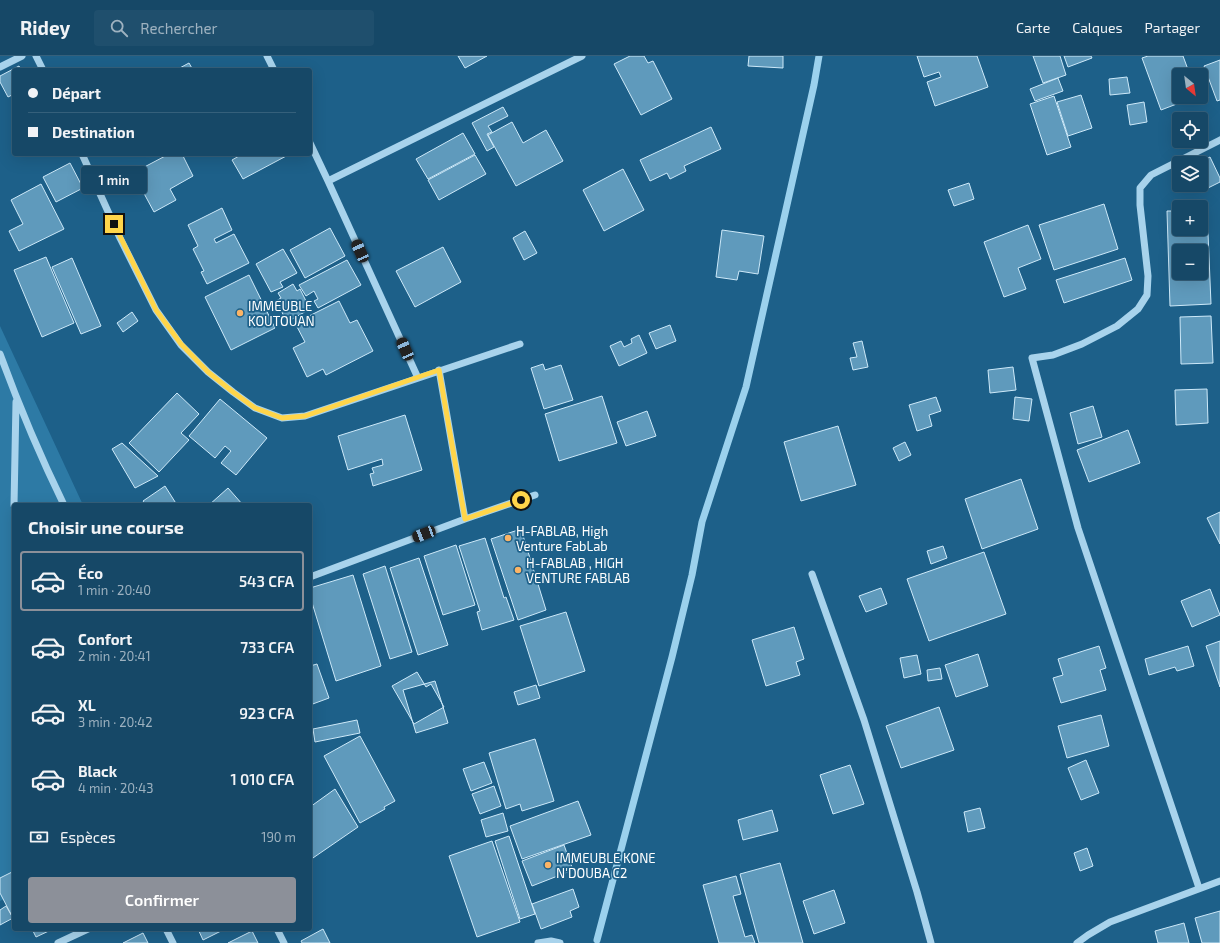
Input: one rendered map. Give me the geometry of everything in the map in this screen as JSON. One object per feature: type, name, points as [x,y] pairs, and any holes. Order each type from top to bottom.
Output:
[{"type":"street","points":[[0,67],[22,56]]},
{"type":"street","points":[[36,56],[42,68]]},
{"type":"street","points":[[267,56],[273,68]]},
{"type":"street","points":[[328,180],[582,56]]},
{"type":"street","points":[[1199,888],[1078,528],[1032,358],[1053,355],[1082,344],[1117,326],[1138,308],[1147,295],[1148,276],[1140,205],[1140,188],[1151,175],[1220,140]]},
{"type":"street","points":[[312,147],[418,378]]},
{"type":"street","points":[[83,156],[120,238],[156,310],[181,344],[208,372],[255,408],[282,418],[305,416],[520,344]]},
{"type":"street","points":[[0,354],[16,398],[37,448],[63,503]]},
{"type":"street","points":[[439,370],[465,519]]},
{"type":"street","points":[[14,503],[16,398]]},
{"type":"street","points":[[312,576],[465,519],[535,495]]},
{"type":"street","points":[[812,574],[864,720],[917,892],[930,943]]},
{"type":"street","points":[[1077,943],[1110,922],[1220,881]]},
{"type":"street","points":[[58,943],[84,931]]},
{"type":"street","points":[[167,931],[173,943]]},
{"type":"street","points":[[278,931],[284,943]]},
{"type":"street","points":[[538,943],[551,941],[560,943]]},
{"type":"shaded area","points":[[0,326],[82,503],[12,503],[12,895],[0,901]]},
{"type":"building","points":[[458,56],[487,56],[465,68]]},
{"type":"building","points":[[630,56],[644,56],[648,63],[653,61],[672,99],[641,115],[614,64]]},
{"type":"building","points":[[749,56],[783,56],[783,68],[748,66]]},
{"type":"building","points":[[917,56],[977,56],[988,87],[935,106],[927,82],[941,77],[939,72],[924,77]]},
{"type":"building","points":[[1033,56],[1060,56],[1066,75],[1043,83]]},
{"type":"building","points":[[1064,56],[1091,56],[1092,58],[1068,67]]},
{"type":"building","points":[[1148,56],[1183,56],[1187,68],[1172,68],[1172,104],[1177,104],[1161,110],[1142,58]]},
{"type":"building","points":[[1220,60],[1220,100],[1217,101],[1208,77],[1208,68],[1205,68],[1204,66]]},
{"type":"building","points":[[189,63],[192,68],[180,68]]},
{"type":"building","points":[[12,70],[12,95],[8,97],[0,82],[0,76]]},
{"type":"building","points":[[1127,77],[1130,93],[1110,95],[1109,79]]},
{"type":"building","points":[[1058,78],[1063,91],[1035,101],[1030,89]]},
{"type":"building","points":[[1081,95],[1092,128],[1068,136],[1057,102]]},
{"type":"building","points":[[1054,96],[1071,147],[1047,155],[1030,104]]},
{"type":"building","points":[[1144,102],[1147,122],[1130,125],[1127,105]]},
{"type":"building","points":[[503,107],[508,116],[488,126],[492,132],[487,134],[494,147],[487,151],[472,123]]},
{"type":"building","points":[[512,122],[523,143],[546,130],[563,161],[516,186],[488,135]]},
{"type":"building","points":[[711,127],[721,149],[684,166],[686,171],[670,179],[667,173],[650,181],[640,160]]},
{"type":"building","points":[[463,133],[475,154],[428,179],[416,159]]},
{"type":"building","points":[[475,155],[486,174],[439,200],[428,180]]},
{"type":"building","points":[[165,156],[183,156],[193,176],[170,189],[176,200],[154,212],[133,173]]},
{"type":"building","points":[[239,156],[286,156],[243,179],[232,160]]},
{"type":"building","points":[[1210,157],[1220,178],[1220,182],[1208,188],[1208,158]]},
{"type":"building","points":[[70,163],[83,188],[56,202],[43,177]]},
{"type":"building","points":[[623,169],[644,210],[604,231],[583,190]]},
{"type":"building","points":[[969,183],[974,199],[954,206],[948,190]]},
{"type":"building","points":[[41,184],[64,229],[19,251],[9,231],[23,224],[11,200]]},
{"type":"building","points":[[1104,204],[1118,249],[1054,270],[1039,225]]},
{"type":"building","points":[[222,208],[232,230],[214,239],[216,243],[234,234],[249,263],[207,284],[201,272],[204,271],[193,249],[198,246],[188,225]]},
{"type":"building","points":[[1167,211],[1172,211],[1172,236],[1208,236],[1208,233],[1211,304],[1170,306]]},
{"type":"building","points":[[1028,225],[1041,259],[1018,268],[1026,289],[1004,297],[984,242]]},
{"type":"building","points":[[330,228],[345,256],[305,278],[290,250]]},
{"type":"building","points":[[722,230],[764,236],[758,274],[739,271],[737,280],[716,277]]},
{"type":"building","points":[[525,231],[537,253],[524,260],[513,238]]},
{"type":"building","points":[[443,247],[461,282],[415,307],[396,271]]},
{"type":"building","points":[[283,249],[297,273],[280,282],[283,287],[271,292],[256,264]]},
{"type":"building","points":[[46,257],[74,323],[42,337],[14,270]]},
{"type":"building","points":[[72,258],[101,326],[81,334],[52,267]]},
{"type":"building","points":[[1125,258],[1132,280],[1064,303],[1056,280]]},
{"type":"building","points":[[347,260],[361,285],[318,308],[314,301],[318,299],[314,291],[306,296],[299,285]]},
{"type":"building","name":"IMMEUBLE KOUTOUAN","points":[[249,275],[275,328],[231,350],[205,297]]},
{"type":"building","points":[[293,284],[297,291],[300,289],[310,309],[287,322],[276,301],[281,298],[278,293]]},
{"type":"building","points":[[339,301],[350,323],[357,320],[373,351],[326,375],[323,369],[307,377],[293,348],[305,342],[295,323]]},
{"type":"building","points":[[132,312],[138,321],[123,332],[117,323]]},
{"type":"building","points":[[1211,316],[1213,363],[1181,364],[1180,317]]},
{"type":"building","points":[[670,325],[676,341],[656,349],[649,333]]},
{"type":"building","points":[[639,335],[647,353],[619,366],[610,346],[621,341],[624,347],[632,343],[631,339]]},
{"type":"building","points":[[862,341],[868,367],[853,370],[850,358],[857,357],[853,343]]},
{"type":"building","points":[[543,364],[545,370],[561,365],[573,400],[544,409],[531,368]]},
{"type":"building","points":[[1013,367],[1016,390],[990,393],[988,370]]},
{"type":"building","points":[[1207,389],[1208,423],[1176,425],[1175,390]]},
{"type":"building","points":[[177,393],[199,414],[181,433],[189,440],[159,472],[129,443]]},
{"type":"building","points":[[602,396],[617,443],[559,461],[545,414]]},
{"type":"building","points":[[936,397],[941,411],[929,415],[932,426],[917,431],[909,405]]},
{"type":"building","points":[[1015,397],[1032,399],[1029,421],[1013,419]]},
{"type":"building","points":[[220,399],[267,438],[236,475],[221,463],[231,451],[225,446],[215,458],[189,436]]},
{"type":"building","points":[[1093,406],[1102,437],[1078,444],[1070,413]]},
{"type":"building","points":[[647,411],[656,436],[626,446],[617,422]]},
{"type":"building","points":[[405,415],[422,470],[373,486],[370,474],[374,473],[372,468],[383,465],[382,459],[348,470],[338,436]]},
{"type":"building","points":[[838,426],[856,485],[801,501],[784,442]]},
{"type":"building","points":[[1128,430],[1140,463],[1089,482],[1077,450]]},
{"type":"building","points":[[905,442],[911,455],[899,461],[893,448]]},
{"type":"building","points":[[122,443],[158,476],[135,488],[112,449]]},
{"type":"building","points":[[1021,479],[1038,529],[982,549],[965,499]]},
{"type":"building","points":[[165,486],[176,503],[144,503],[143,501]]},
{"type":"building","points":[[228,488],[241,503],[211,503]]},
{"type":"building","points":[[1220,512],[1220,544],[1207,518]]},
{"type":"building","name":"H-FABLAB , HIGH VENTURE FABLAB","points":[[521,529],[546,610],[518,620],[491,539]]},
{"type":"building","points":[[485,538],[504,598],[506,597],[514,620],[482,630],[477,612],[480,611],[459,546]]},
{"type":"building","points":[[456,545],[475,605],[443,615],[424,556]]},
{"type":"building","points":[[943,546],[947,558],[931,564],[927,551]]},
{"type":"building","points":[[984,552],[1006,614],[929,641],[907,579]]},
{"type":"building","points":[[419,558],[448,645],[418,655],[390,568]]},
{"type":"building","points":[[385,566],[412,652],[390,659],[363,574]]},
{"type":"building","points":[[353,575],[381,666],[336,681],[312,603],[312,587]]},
{"type":"building","points":[[881,588],[887,604],[866,612],[859,596]]},
{"type":"building","points":[[1210,589],[1220,615],[1192,627],[1181,601]]},
{"type":"building","points":[[566,612],[585,671],[539,686],[520,626]]},
{"type":"building","points":[[794,627],[804,659],[796,662],[800,675],[766,686],[752,640]]},
{"type":"building","points":[[1220,641],[1220,687],[1206,646]]},
{"type":"building","points":[[1099,646],[1106,668],[1100,670],[1106,690],[1061,703],[1053,678],[1063,675],[1058,659]]},
{"type":"building","points":[[1188,646],[1194,666],[1177,671],[1175,667],[1149,675],[1145,659]]},
{"type":"building","points":[[978,654],[988,686],[956,697],[945,665]]},
{"type":"building","points":[[917,655],[921,674],[904,678],[900,658]]},
{"type":"building","points":[[317,664],[329,698],[312,704],[312,665]]},
{"type":"building","points":[[940,668],[942,679],[928,681],[927,670]]},
{"type":"building","points":[[417,672],[426,687],[431,684],[444,707],[414,724],[392,686]]},
{"type":"building","points":[[435,681],[448,723],[416,733],[403,690]]},
{"type":"building","points":[[536,685],[540,698],[518,705],[514,692]]},
{"type":"building","points":[[939,707],[954,750],[901,768],[886,726]]},
{"type":"building","points":[[1101,715],[1109,746],[1067,758],[1058,726]]},
{"type":"building","points":[[357,720],[360,733],[315,742],[313,729]]},
{"type":"building","points":[[360,736],[395,801],[384,807],[385,809],[360,823],[324,756]]},
{"type":"building","points":[[535,739],[554,801],[522,811],[520,804],[506,809],[489,753]]},
{"type":"building","points":[[1086,760],[1099,793],[1081,800],[1068,768]]},
{"type":"building","points":[[484,762],[492,783],[471,791],[463,769]]},
{"type":"building","points":[[850,765],[864,804],[833,814],[820,775]]},
{"type":"building","points":[[494,786],[501,806],[480,814],[472,794]]},
{"type":"building","points":[[335,789],[358,827],[312,859],[312,806]]},
{"type":"building","points":[[578,801],[591,835],[522,859],[510,826]]},
{"type":"building","points":[[980,808],[985,828],[968,832],[964,812]]},
{"type":"building","points":[[772,810],[778,831],[743,840],[738,820]]},
{"type":"building","points":[[503,813],[508,831],[486,837],[481,820]]},
{"type":"building","points":[[509,836],[535,914],[520,919],[495,841]]},
{"type":"building","points":[[492,841],[520,922],[477,937],[449,856]]},
{"type":"building","name":"IMMEUBLE KONE N'DOUBA C2","points":[[564,845],[573,870],[532,886],[522,861]]},
{"type":"building","points":[[1087,848],[1093,866],[1080,871],[1074,853]]},
{"type":"building","points":[[780,863],[803,943],[759,943],[740,874]]},
{"type":"building","points":[[12,872],[12,916],[0,893],[0,878]]},
{"type":"building","points":[[736,876],[741,894],[733,896],[745,937],[752,935],[755,943],[719,943],[703,885]]},
{"type":"building","points":[[573,889],[579,907],[570,911],[572,917],[541,929],[532,904]]},
{"type":"building","points":[[834,890],[845,923],[814,934],[803,901]]},
{"type":"building","points":[[6,906],[12,919],[0,925],[0,910]]},
{"type":"building","points":[[1220,911],[1220,943],[1202,943],[1195,918]]},
{"type":"building","points":[[1184,923],[1189,943],[1158,943],[1155,931]]},
{"type":"building","points":[[323,929],[330,943],[302,943],[301,941]]},
{"type":"building","points":[[33,931],[49,931],[36,937]]},
{"type":"building","points":[[199,931],[221,931],[203,940]]},
{"type":"building","points":[[252,931],[258,943],[228,943]]},
{"type":"building","points":[[143,933],[148,943],[123,943]]},
{"type":"waterway","points":[[597,940],[672,657],[692,575],[702,522],[746,387],[814,85],[819,56]]},
{"type":"place","name":"IMMEUBLE KOUTOUAN","points":[[240,313]]},
{"type":"place","name":"H-FABLAB, High Venture FabLab","points":[[508,538]]},
{"type":"place","name":"H-FABLAB , HIGH VENTURE FABLAB","points":[[518,570]]},
{"type":"place","name":"IMMEUBLE KONE N'DOUBA C2","points":[[548,865]]},
{"type":"route","points":[[114,224],[156,310],[181,344],[208,372],[255,408],[282,418],[305,416],[439,370],[465,519],[521,500]]}]
